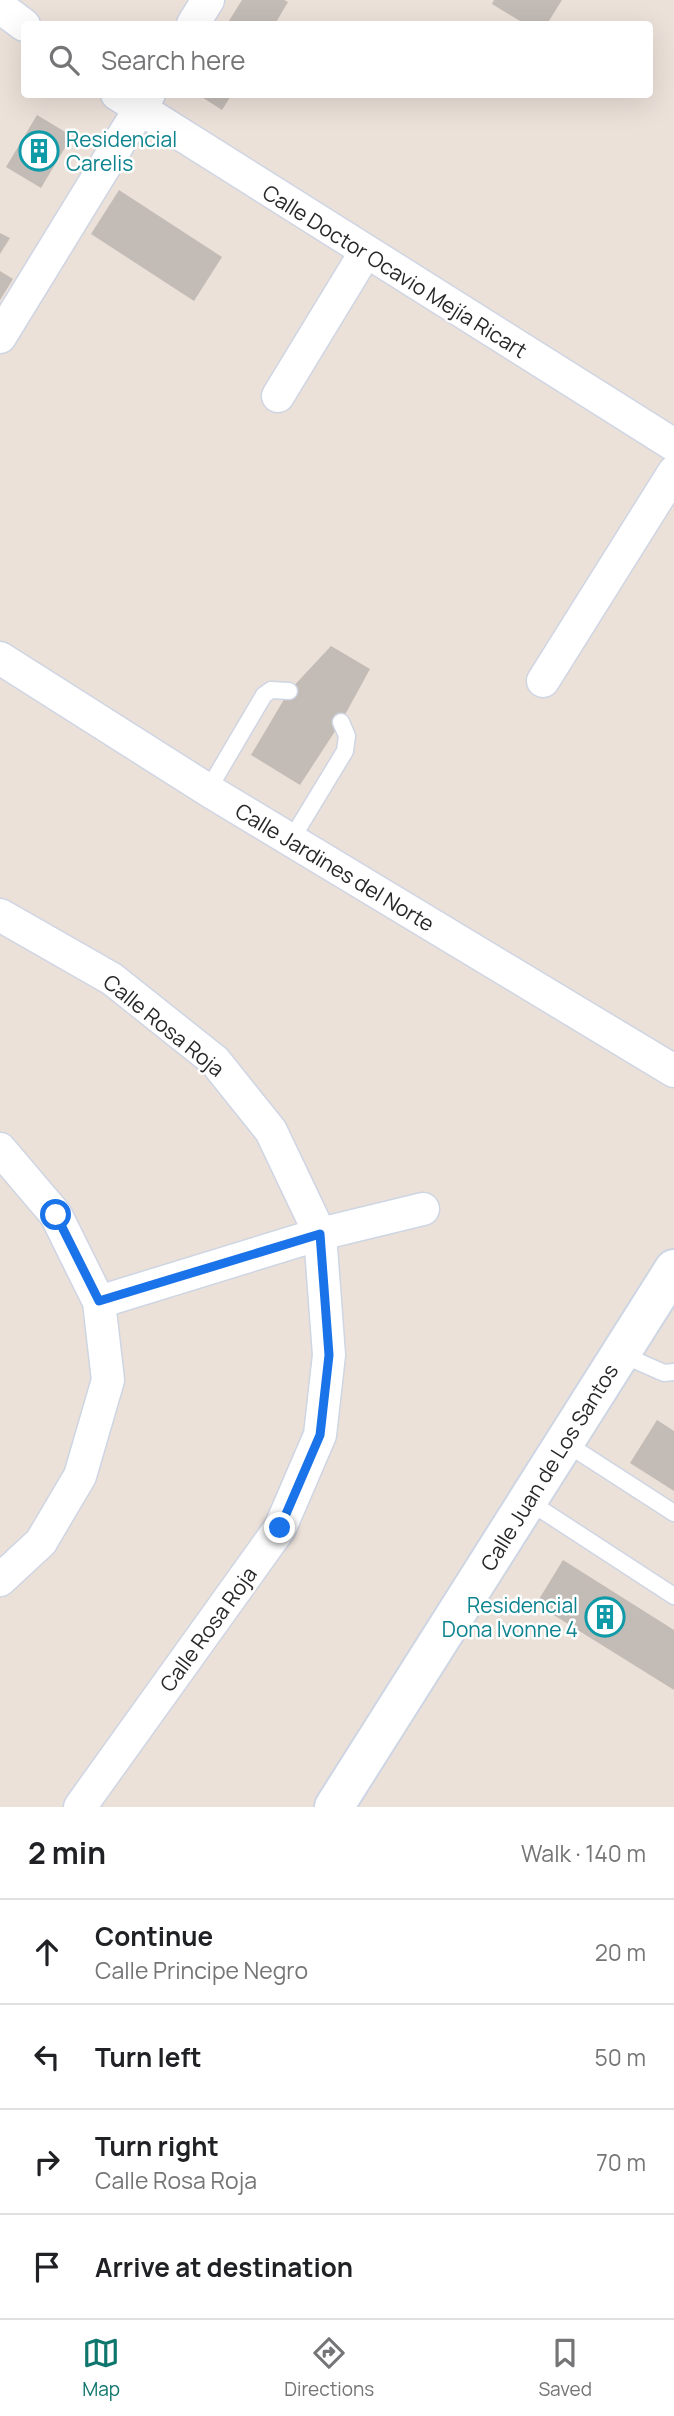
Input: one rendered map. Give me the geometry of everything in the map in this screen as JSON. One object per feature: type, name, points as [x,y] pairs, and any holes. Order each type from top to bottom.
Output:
[{"type":"street","points":[[194,21],[208,0]]},
{"type":"street","points":[[0,7],[21,24]]},
{"type":"street","points":[[0,337],[135,100]]},
{"type":"street","name":"Calle Doctor Ocavio Mejía Ricart","points":[[135,100],[365,253],[674,445]]},
{"type":"street","points":[[278,396],[365,253]]},
{"type":"street","points":[[543,681],[674,472]]},
{"type":"street","name":"Calle Jardines del Norte","points":[[0,658],[208,790],[674,1071]]},
{"type":"street","name":"Calle Rosa Roja","points":[[0,915],[111,979],[215,1062],[271,1131],[320,1234],[329,1355],[320,1435],[280,1528],[79,1807]]},
{"type":"street","points":[[0,1149],[56,1215],[99,1301],[108,1380],[80,1476],[41,1542],[0,1580]]},
{"type":"street","points":[[99,1301],[320,1234],[423,1209]]},
{"type":"street","name":"Calle Juan de Los Santos","points":[[334,1807],[674,1269]]},
{"type":"lane","points":[[208,790],[264,695],[271,691],[289,691]]},
{"type":"lane","points":[[291,840],[345,751],[347,736],[341,722]]},
{"type":"lane","points":[[620,1354],[664,1373],[674,1372]]},
{"type":"lane","points":[[564,1442],[674,1513]]},
{"type":"lane","points":[[527,1501],[674,1596]]},
{"type":"building","points":[[242,0],[288,2],[277,21],[229,21]]},
{"type":"building","points":[[494,0],[562,0],[549,21],[520,21],[492,4]]},
{"type":"building","points":[[203,98],[230,98],[222,110]]},
{"type":"building","name":"Residencial Carelis","points":[[37,115],[72,136],[41,188],[6,167]]},
{"type":"building","points":[[119,190],[222,257],[194,301],[91,234]]},
{"type":"building","points":[[0,233],[10,238],[0,254]]},
{"type":"building","points":[[0,271],[13,279],[0,300]]},
{"type":"building","points":[[331,646],[370,669],[341,722],[300,785],[251,755],[289,691]]},
{"type":"building","points":[[657,1420],[674,1431],[674,1491],[630,1463]]},
{"type":"building","name":"Residencial Dona Ivonne 4","points":[[563,1560],[674,1630],[674,1690],[536,1604]]},
{"type":"place","name":"Residencial Carelis","points":[[39,151]]},
{"type":"place","name":"Residencial Dona Ivonne 4","points":[[605,1617]]},
{"type":"route","points":[[56,1215],[99,1301],[320,1234],[329,1355],[320,1435],[280,1528]]}]
